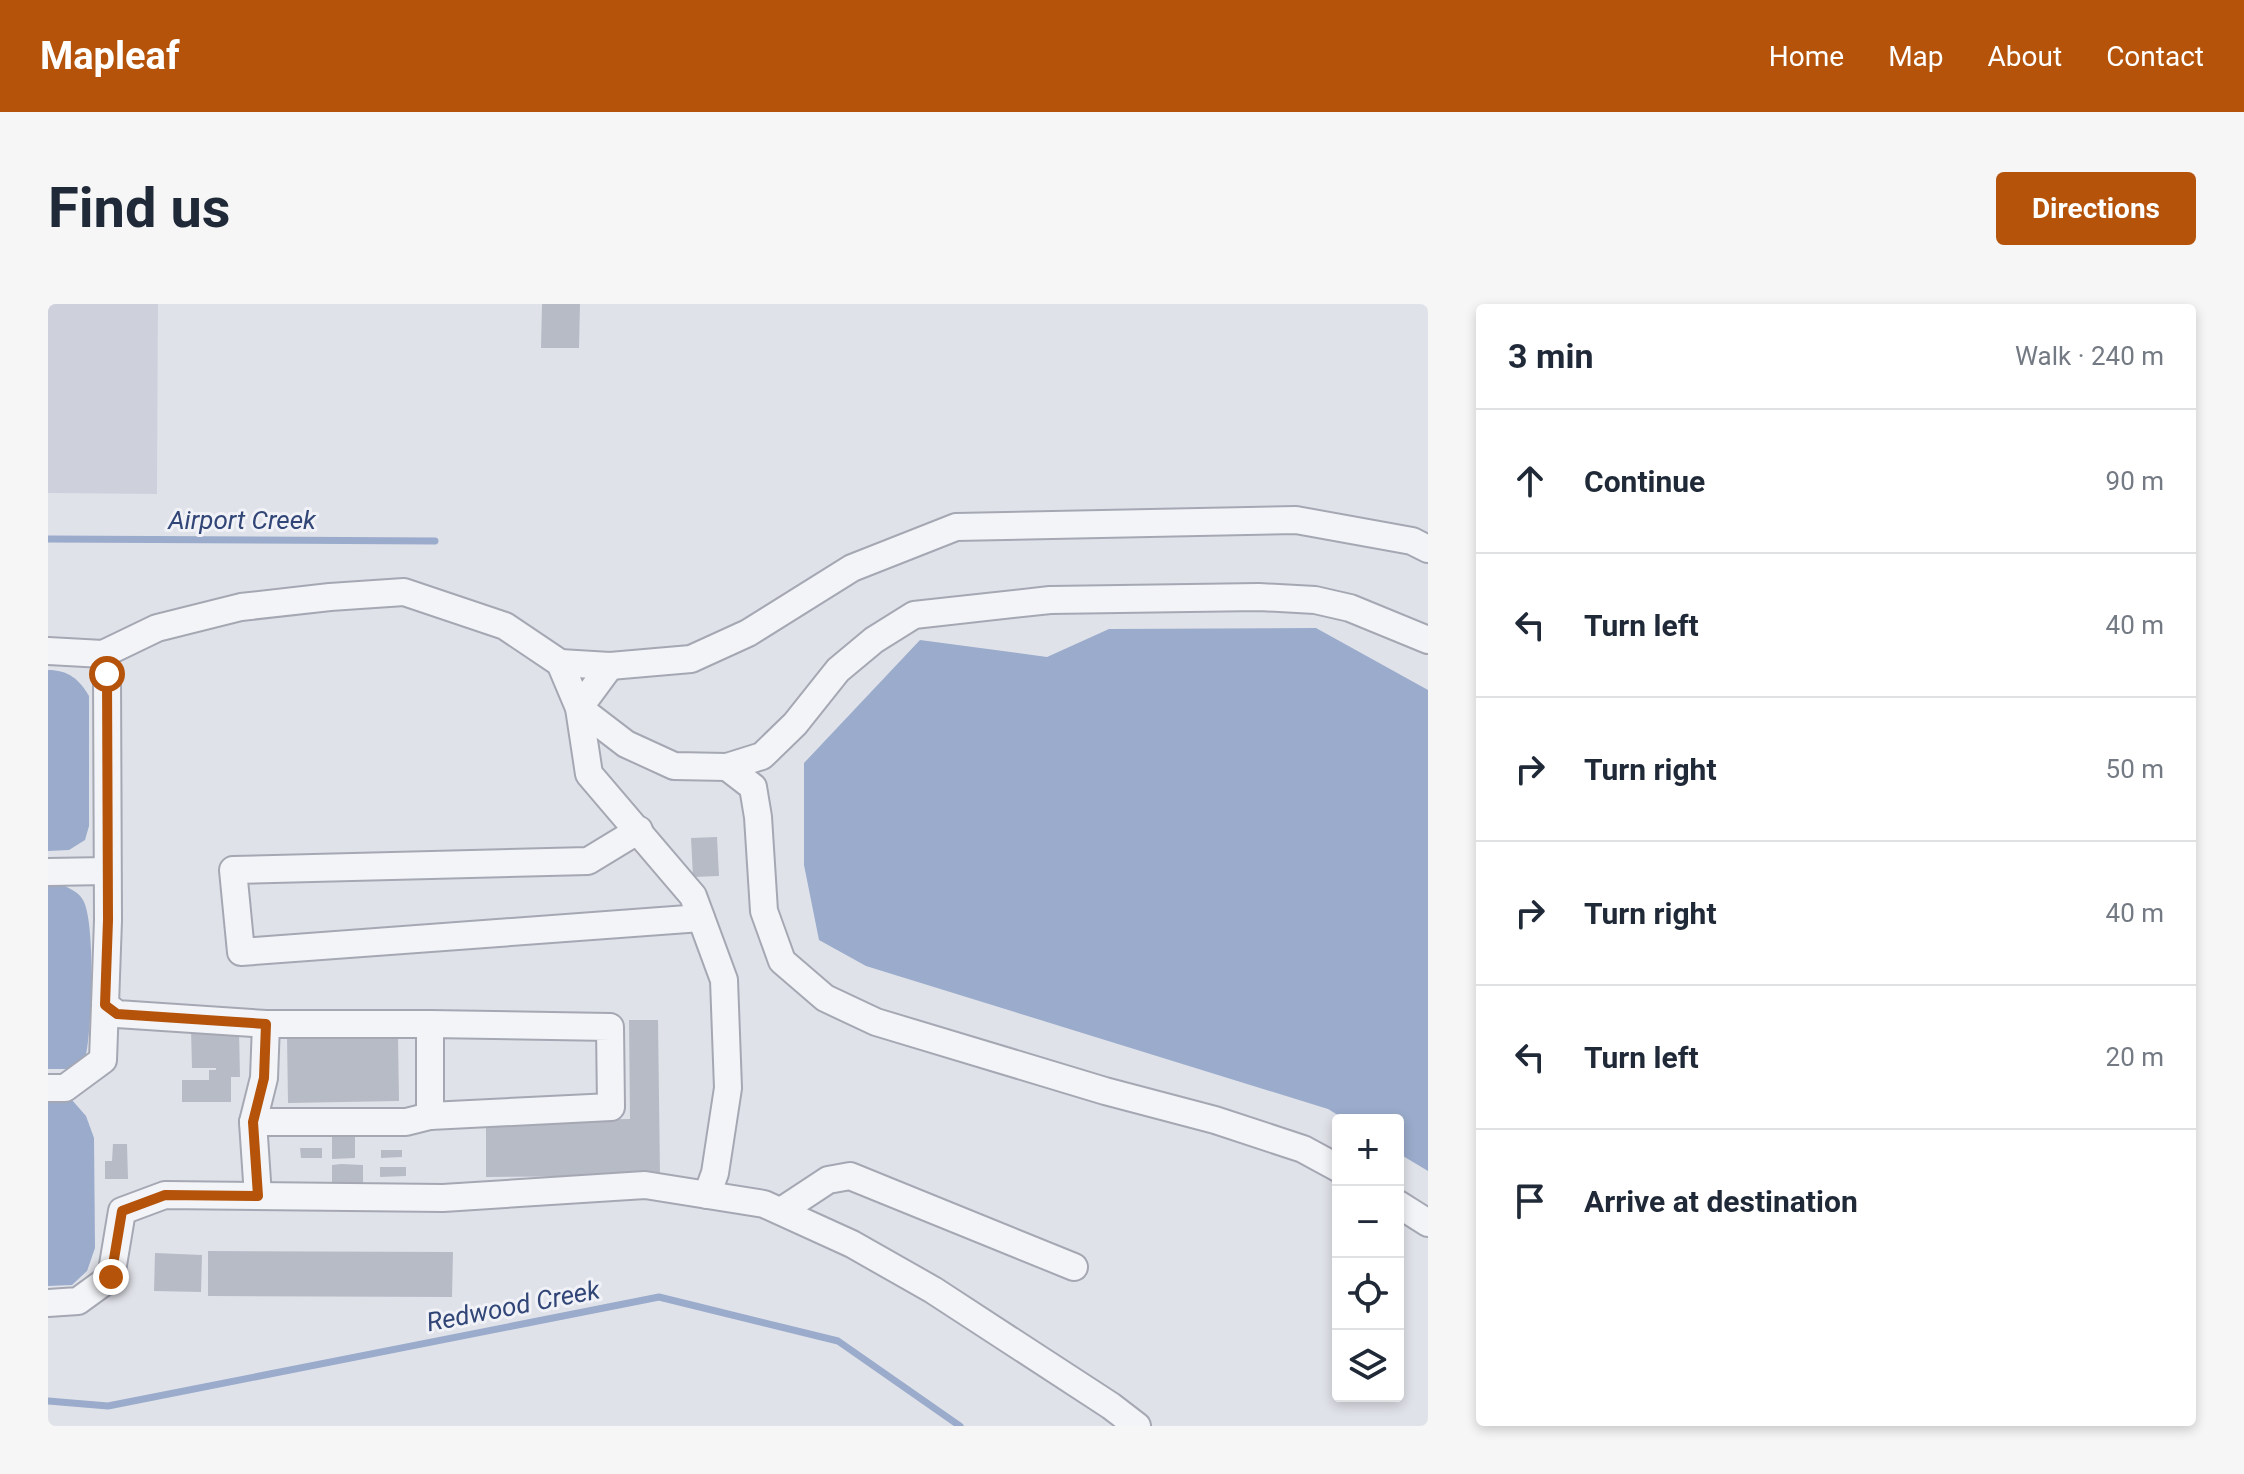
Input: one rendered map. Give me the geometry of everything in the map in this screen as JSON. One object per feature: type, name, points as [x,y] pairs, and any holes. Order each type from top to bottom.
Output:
[{"type":"lane","points":[[48,651],[103,654],[157,628],[241,607],[404,592],[505,626],[560,663],[610,666],[691,659],[748,633],[852,568],[956,527],[1296,520],[1412,541],[1428,549]]},
{"type":"lane","points":[[579,708],[626,744],[674,766],[727,767],[762,756],[795,724],[838,670],[874,640],[914,615],[1050,600],[1259,597],[1315,600],[1350,608],[1428,640]]},
{"type":"lane","points":[[48,1088],[65,1088],[103,1060],[107,674],[103,654]]},
{"type":"lane","points":[[560,663],[579,708],[589,774],[693,896],[724,980],[728,1088],[715,1173],[707,1195]]},
{"type":"lane","points":[[579,708],[610,666]]},
{"type":"lane","points":[[762,756],[753,787],[764,911],[782,961],[825,998],[876,1022],[1105,1091],[1215,1120],[1303,1149],[1332,1165]]},
{"type":"lane","points":[[727,767],[753,787]]},
{"type":"lane","points":[[639,830],[588,861],[233,870],[241,952],[701,918]]},
{"type":"lane","points":[[48,872],[107,871]]},
{"type":"lane","points":[[105,1005],[117,1014],[266,1024],[610,1027],[611,1107],[430,1116],[406,1122],[253,1122]]},
{"type":"lane","points":[[258,1196],[253,1122],[264,1078],[266,1024]]},
{"type":"lane","points":[[430,1024],[430,1116]]},
{"type":"lane","points":[[781,1211],[828,1180],[850,1176],[1074,1267]]},
{"type":"lane","points":[[48,1303],[78,1301],[111,1277],[122,1211],[165,1195],[443,1198],[645,1185],[764,1204],[852,1244],[933,1290],[1137,1426]]},
{"type":"lane","points":[[1404,1208],[1428,1223]]},
{"type":"shaded area","points":[[48,304],[158,304],[157,494],[48,493]]},
{"type":"water","points":[[1316,628],[1428,690],[1428,1171],[1404,1157],[1404,1114],[1336,1114],[866,966],[819,940],[804,865],[804,763],[920,640],[1047,657],[1109,629]]},
{"type":"water","points":[[48,670],[72,677],[89,696],[89,826],[85,840],[69,850],[48,851]]},
{"type":"water","points":[[57,883],[83,900],[90,930],[91,1003],[85,1059],[67,1069],[48,1069],[48,884]]},
{"type":"water","points":[[48,1100],[72,1100],[86,1116],[94,1138],[95,1248],[87,1271],[72,1285],[48,1286]]},
{"type":"building","points":[[542,304],[580,304],[579,348],[541,348]]},
{"type":"building","points":[[717,837],[719,876],[693,877],[691,838]]},
{"type":"building","points":[[629,1020],[658,1020],[660,1176],[486,1177],[486,1121],[630,1119]]},
{"type":"building","points":[[191,1030],[239,1030],[240,1077],[231,1077],[231,1102],[182,1102],[182,1080],[209,1080],[209,1070],[216,1070],[192,1068]]},
{"type":"building","points":[[398,1035],[399,1101],[288,1103],[287,1036]]},
{"type":"building","points":[[355,1133],[355,1158],[332,1159],[332,1134]]},
{"type":"building","points":[[113,1144],[127,1144],[128,1179],[105,1179],[105,1161],[112,1161]]},
{"type":"building","points":[[300,1148],[322,1148],[322,1158],[301,1158]]},
{"type":"building","points":[[381,1150],[402,1150],[402,1157],[381,1158]]},
{"type":"building","points":[[332,1165],[363,1165],[363,1185],[332,1185]]},
{"type":"building","points":[[380,1167],[406,1167],[406,1176],[380,1177]]},
{"type":"building","points":[[208,1251],[453,1252],[452,1297],[208,1296]]},
{"type":"building","points":[[155,1253],[202,1255],[201,1292],[154,1291]]},
{"type":"waterway","name":"Airport Creek","points":[[48,539],[435,541]]},
{"type":"waterway","name":"Redwood Creek","points":[[48,1401],[108,1406],[659,1297],[838,1341],[960,1426]]},
{"type":"route","points":[[107,674],[108,920],[105,1005],[117,1014],[266,1024],[264,1078],[253,1122],[258,1196],[165,1195],[122,1211],[111,1277]]}]
